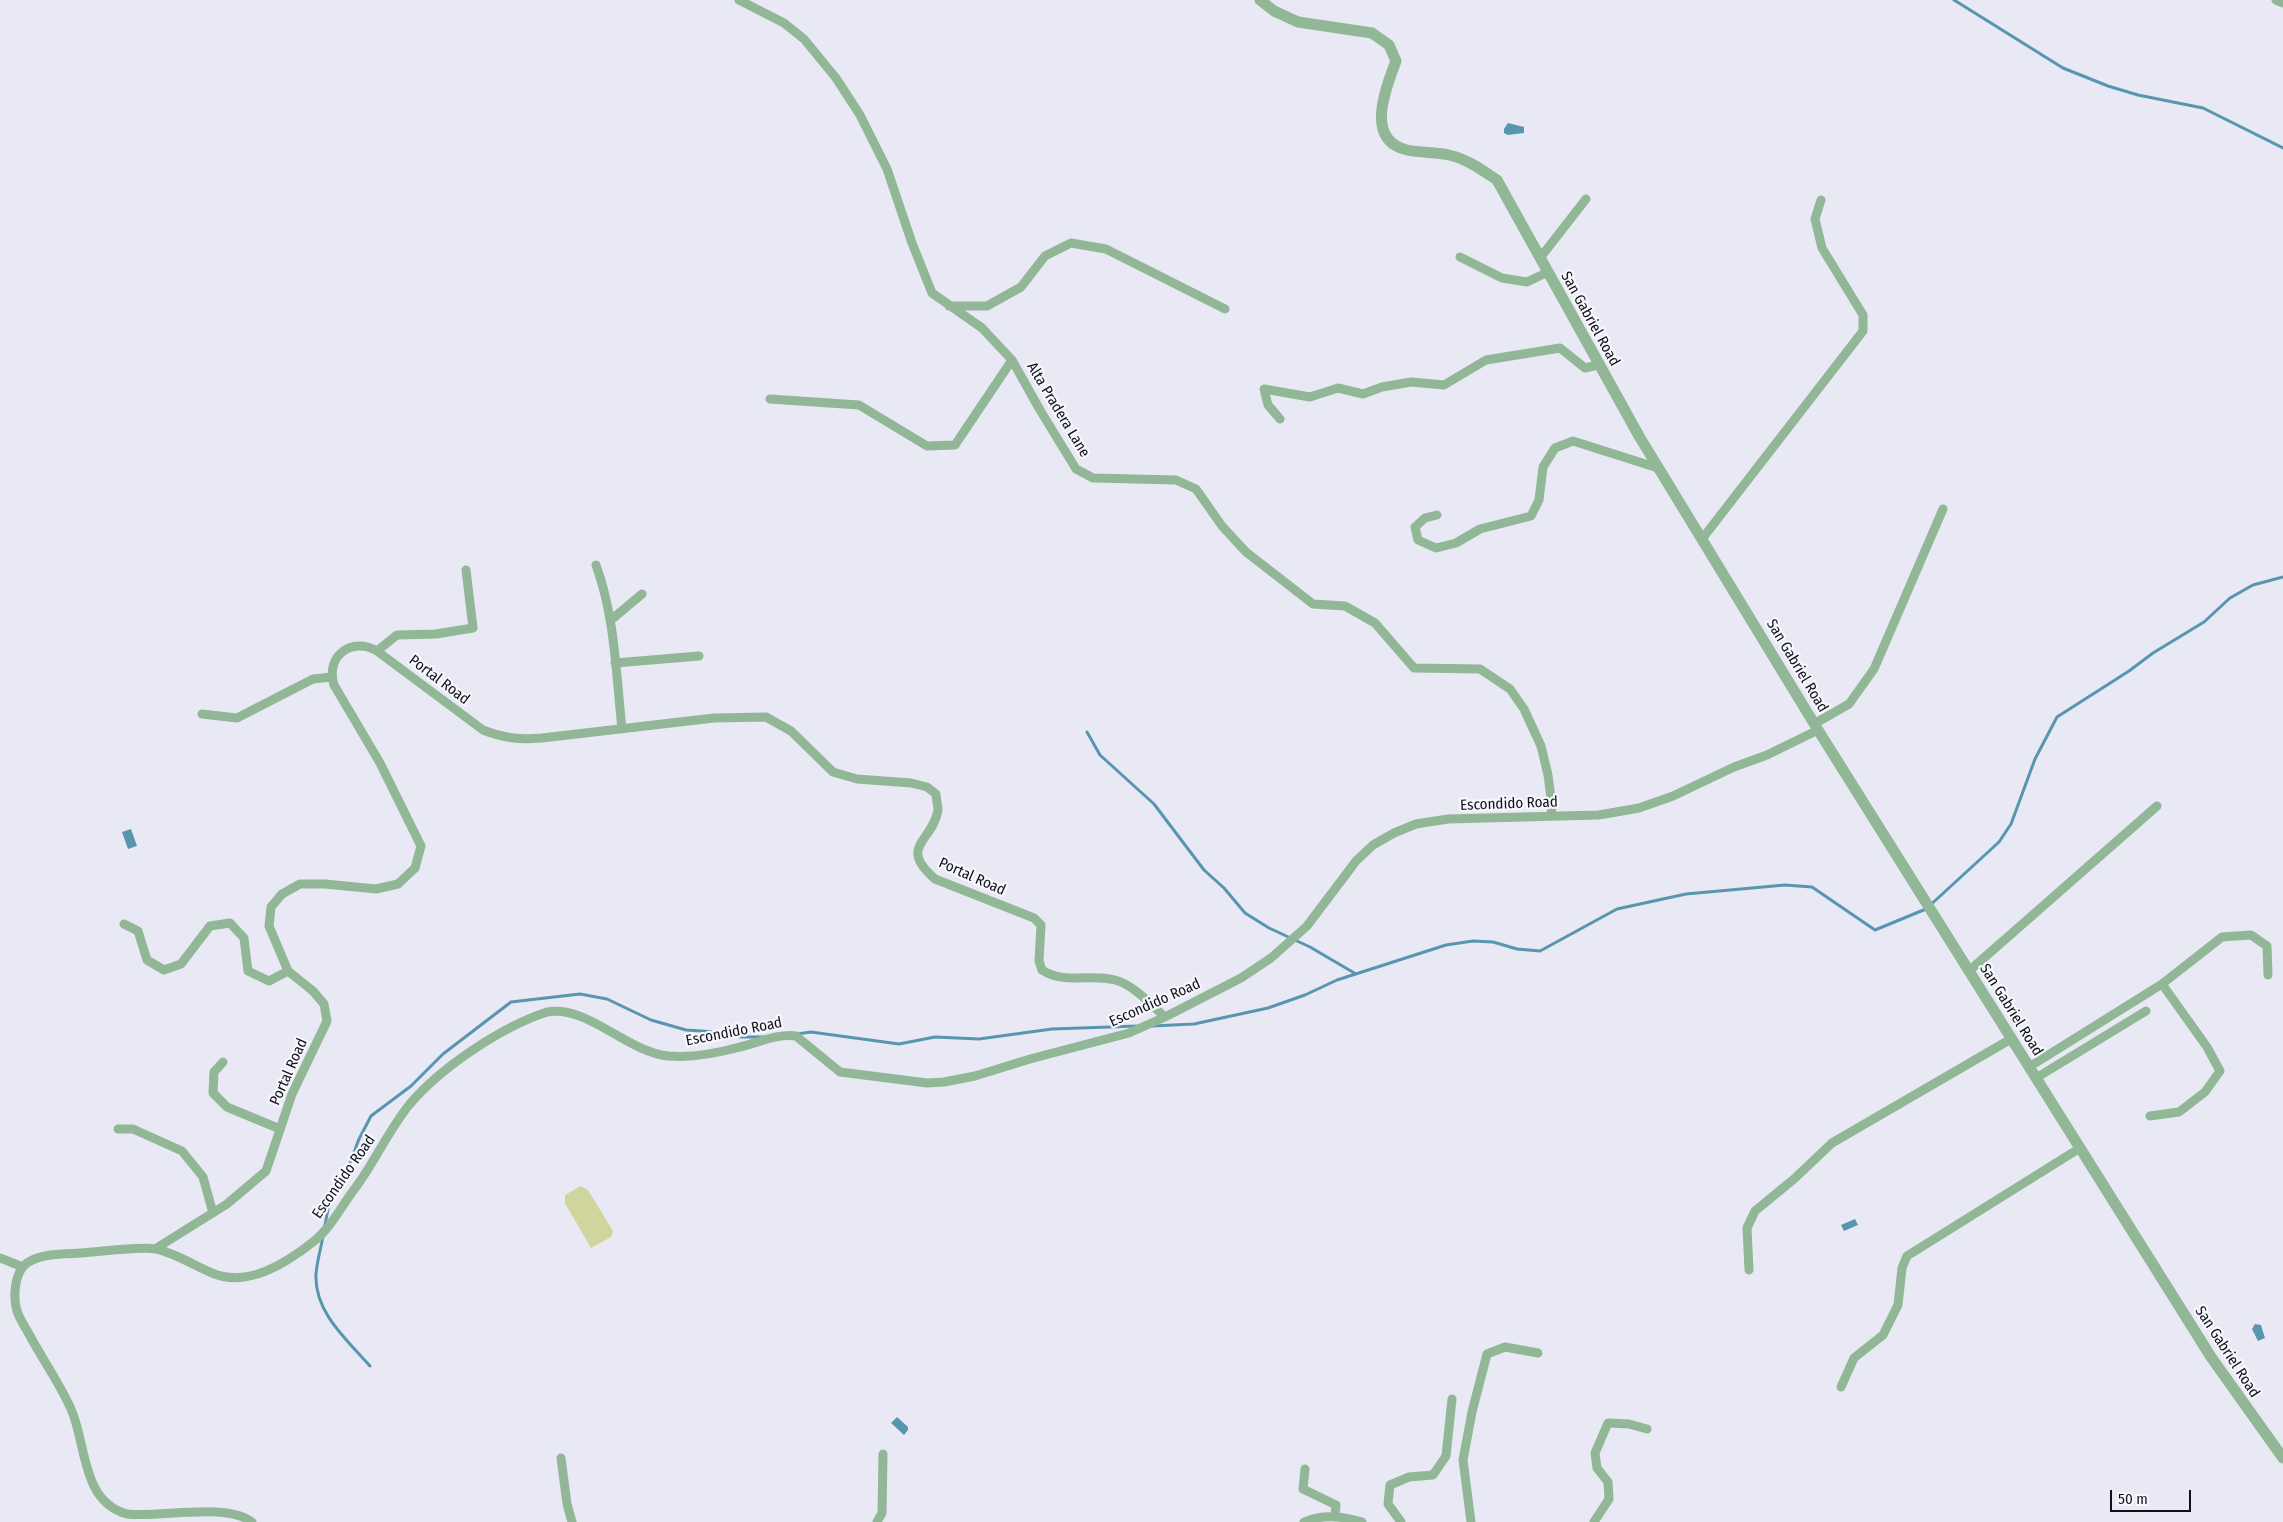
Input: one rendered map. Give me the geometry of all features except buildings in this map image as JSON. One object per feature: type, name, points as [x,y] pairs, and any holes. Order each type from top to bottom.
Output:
[{"type":"street","name":"Alta Pradera Lane","points":[[739,0],[784,23],[804,39],[836,78],[860,116],[887,169],[912,243],[932,293],[982,328],[1012,360],[1076,469],[1093,478],[1176,480],[1196,489],[1222,526],[1246,552],[1312,604],[1345,606],[1375,623],[1414,668],[1480,669],[1510,689],[1524,709],[1541,746],[1548,775],[1552,806],[1550,816]]},
{"type":"street","name":"San Gabriel Road","points":[[1260,0],[1274,11],[1298,22],[1372,33],[1389,45],[1396,61],[1385,91],[1380,120],[1387,139],[1405,150],[1451,156],[1475,165],[1497,180],[1598,365],[1658,468],[1816,727],[2211,1357],[2283,1458]]},
{"type":"street","points":[[2276,0],[2283,3]]},
{"type":"street","points":[[1540,258],[1586,199]]},
{"type":"street","points":[[1702,540],[1863,331],[1863,315],[1822,248],[1815,219],[1820,200]]},
{"type":"street","points":[[949,306],[987,306],[1021,287],[1045,256],[1071,243],[1106,248],[1225,309]]},
{"type":"street","points":[[1460,257],[1502,278],[1527,282],[1548,272]]},
{"type":"street","points":[[1280,419],[1268,405],[1264,389],[1310,397],[1338,388],[1364,394],[1382,387],[1410,382],[1444,384],[1486,360],[1560,348],[1585,368],[1598,365]]},
{"type":"street","points":[[770,399],[860,405],[927,446],[955,445],[1012,360]]},
{"type":"street","points":[[1437,516],[1425,518],[1415,527],[1418,540],[1436,548],[1456,543],[1480,529],[1531,516],[1539,500],[1543,467],[1554,448],[1573,441],[1658,468]]},
{"type":"street","name":"Escondido Road","points":[[23,1267],[41,1257],[60,1254],[155,1249],[230,1279],[247,1278],[274,1267],[316,1240],[366,1172],[408,1106],[436,1078],[494,1038],[547,1012],[554,1011],[572,1014],[589,1020],[640,1048],[667,1056],[722,1051],[792,1035],[801,1038],[840,1072],[927,1083],[975,1076],[1030,1059],[1129,1033],[1165,1017],[1240,978],[1271,958],[1307,926],[1356,861],[1373,845],[1394,833],[1416,824],[1448,819],[1599,815],[1654,804],[1734,767],[1767,755],[1816,727],[1849,704],[1874,669],[1943,509]]},
{"type":"street","points":[[596,564],[604,586],[611,620],[622,729]]},
{"type":"street","points":[[378,651],[397,635],[436,634],[473,628],[466,570]]},
{"type":"street","points":[[611,620],[642,594]]},
{"type":"street","name":"Portal Road","points":[[155,1249],[213,1213],[266,1172],[292,1094],[327,1021],[324,1004],[313,991],[288,971],[269,926],[271,907],[282,894],[300,884],[325,884],[376,889],[398,884],[415,868],[421,846],[380,763],[334,685],[332,678],[333,663],[344,649],[361,645],[378,651],[483,730],[503,738],[521,740],[714,718],[766,717],[792,731],[834,772],[857,779],[911,783],[927,787],[936,794],[938,808],[935,819],[921,842],[917,856],[922,867],[935,878],[1034,918],[1041,925],[1039,961],[1042,970],[1051,976],[1062,979],[1098,978],[1116,980],[1132,989],[1165,1017]]},
{"type":"street","points":[[615,663],[699,656]]},
{"type":"street","points":[[202,714],[238,718],[313,678],[332,678]]},
{"type":"street","points":[[1969,971],[2157,806]]},
{"type":"street","points":[[124,924],[138,931],[147,960],[164,970],[181,964],[210,926],[230,923],[244,938],[248,971],[269,981],[288,971]]},
{"type":"street","points":[[2029,1067],[2162,984],[2222,937],[2251,935],[2267,946],[2268,975]]},
{"type":"street","points":[[2150,1116],[2179,1112],[2205,1092],[2220,1071],[2207,1047],[2162,984]]},
{"type":"street","points":[[2036,1078],[2146,1011]]},
{"type":"street","points":[[1749,1270],[1747,1228],[1755,1211],[1794,1179],[1832,1143],[2012,1039]]},
{"type":"street","points":[[223,1062],[214,1072],[213,1093],[227,1107],[280,1129]]},
{"type":"street","points":[[118,1129],[133,1129],[182,1151],[203,1177],[213,1213]]},
{"type":"street","points":[[1841,1387],[1854,1358],[1883,1335],[1898,1305],[1902,1268],[1907,1256],[2080,1148]]},
{"type":"street","points":[[0,1258],[23,1267],[16,1284],[17,1311],[70,1408],[78,1431],[88,1474],[105,1504],[112,1509],[127,1514],[222,1512],[240,1515],[252,1522]]},
{"type":"street","points":[[1471,1522],[1463,1460],[1486,1354],[1505,1347],[1538,1353]]},
{"type":"street","points":[[1401,1522],[1388,1504],[1390,1485],[1410,1477],[1433,1475],[1446,1456],[1452,1398]]},
{"type":"street","points":[[1594,1522],[1609,1499],[1608,1482],[1597,1468],[1595,1453],[1608,1423],[1629,1424],[1648,1429]]},
{"type":"street","points":[[877,1522],[882,1512],[883,1454]]},
{"type":"street","points":[[561,1458],[567,1504],[572,1522]]},
{"type":"street","points":[[1305,1469],[1303,1489],[1336,1505],[1335,1516]]},
{"type":"street","points":[[1304,1522],[1311,1519],[1335,1516],[1362,1522]]},
{"type":"green space","points":[[581,1186],[588,1190],[613,1231],[611,1237],[591,1248],[565,1203],[565,1195]]},
{"type":"water","points":[[1508,123],[1524,127],[1524,133],[1508,135],[1504,133]]},
{"type":"water","points":[[131,829],[137,846],[128,849],[122,832]]},
{"type":"water","points":[[1855,1219],[1858,1225],[1844,1231],[1841,1225]]},
{"type":"water","points":[[2255,1324],[2261,1325],[2265,1338],[2258,1341],[2252,1329]]},
{"type":"water","points":[[897,1417],[908,1427],[904,1435],[891,1423]]},
{"type":"waterway","points":[[1954,0],[2063,68],[2108,86],[2138,95],[2203,108],[2283,148]]},
{"type":"waterway","points":[[1152,1026],[1194,1024],[1268,1008],[1305,995],[1337,980],[1446,945],[1473,941],[1493,942],[1517,949],[1540,951],[1617,909],[1686,894],[1785,885],[1812,887],[1875,930],[1926,909],[1999,842],[2011,824],[2035,759],[2057,717],[2129,671],[2153,653],[2204,622],[2230,598],[2253,585],[2283,577]]},
{"type":"waterway","points":[[1087,732],[1100,755],[1154,804],[1204,870],[1224,888],[1245,913],[1269,928],[1310,947],[1356,974]]},
{"type":"waterway","points":[[325,1225],[328,1209],[346,1174],[359,1139],[371,1116],[411,1086],[443,1054],[511,1002],[580,994],[607,999],[651,1020],[686,1030],[717,1032],[741,1037],[763,1037]]},
{"type":"waterway","points":[[797,1034],[811,1032],[899,1044],[935,1037],[979,1039],[1052,1029],[1138,1026]]},
{"type":"waterway","points":[[323,1236],[316,1274],[320,1301],[342,1335],[370,1366]]}]
